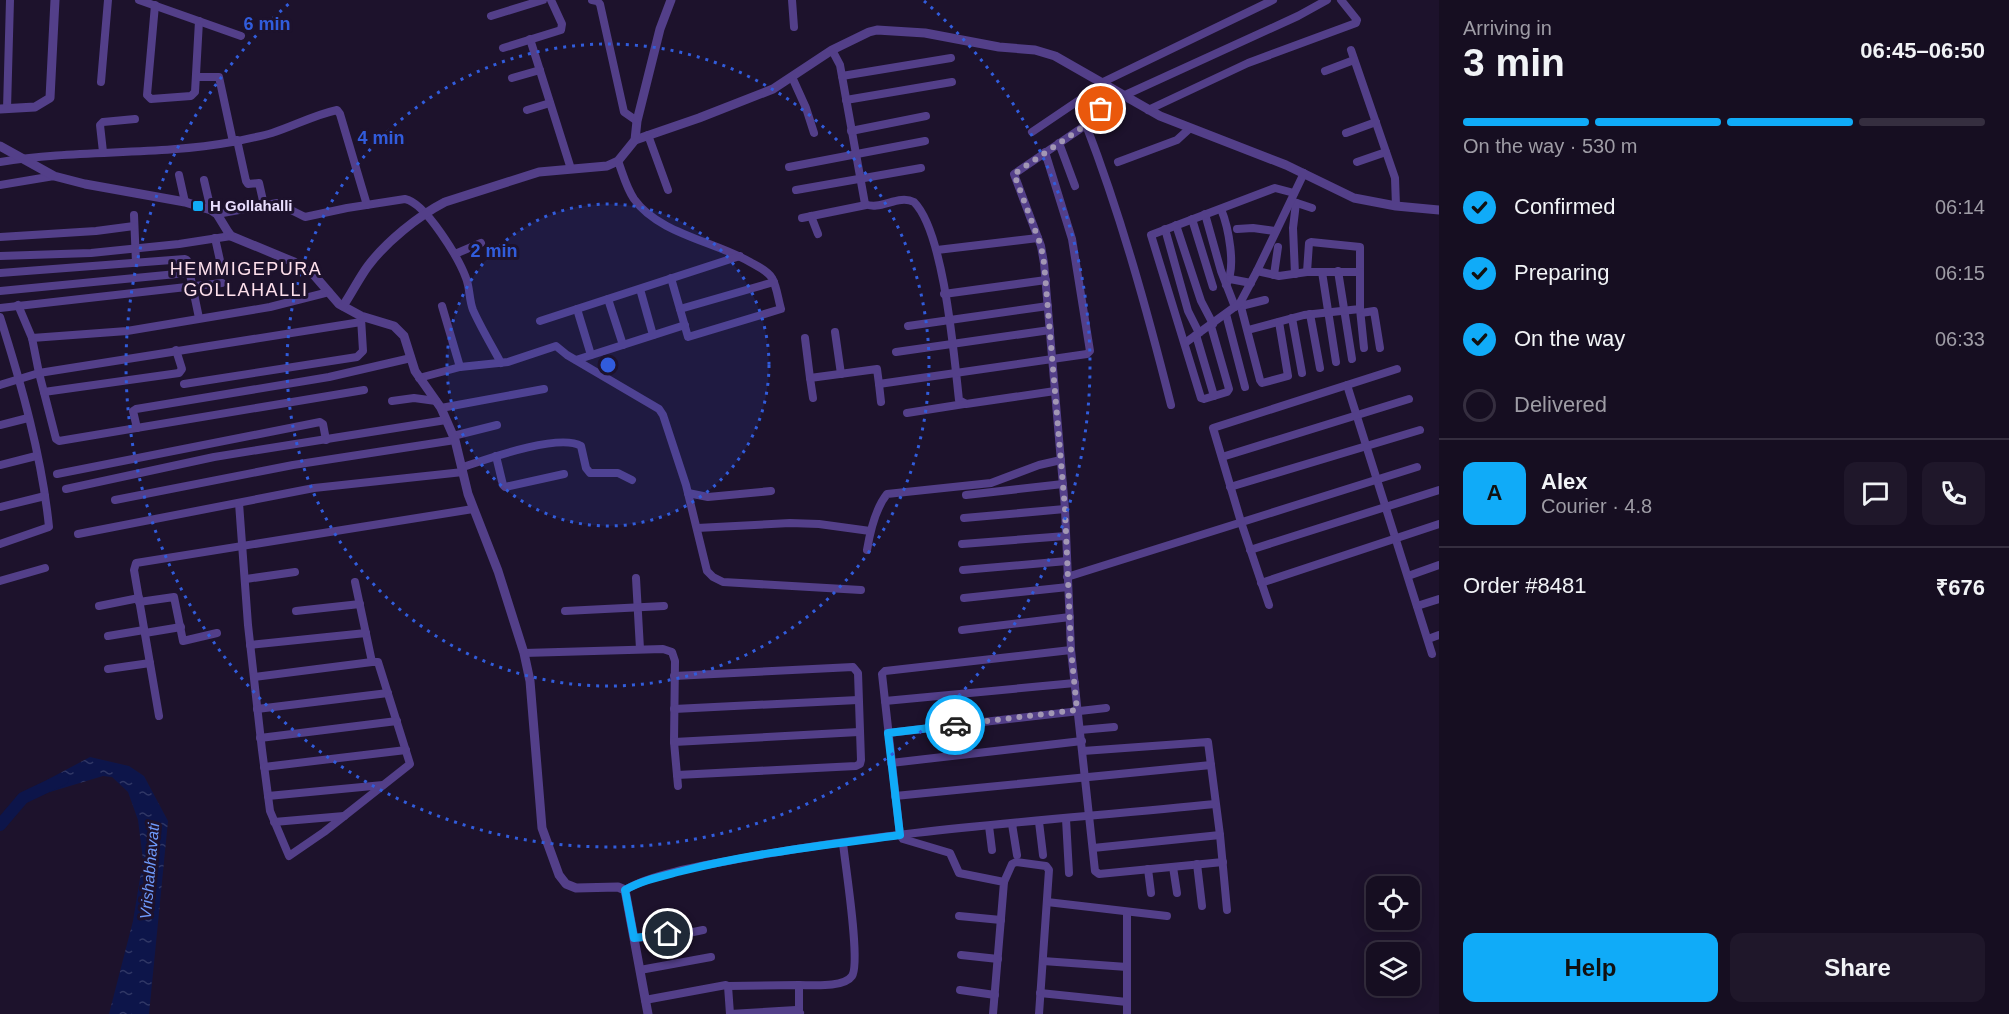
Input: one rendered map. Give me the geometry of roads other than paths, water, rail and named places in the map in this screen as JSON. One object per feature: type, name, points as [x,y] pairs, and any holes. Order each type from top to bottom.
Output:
[{"type":"street","points":[[10,0],[3,109],[35,107],[50,98],[55,0]]},
{"type":"street","points":[[100,82],[108,0]]},
{"type":"street","points":[[139,0],[241,36]]},
{"type":"street","points":[[491,16],[543,0]]},
{"type":"street","points":[[503,48],[561,30],[563,27],[552,0]]},
{"type":"street","points":[[635,140],[637,121],[660,29],[671,0]]},
{"type":"street","points":[[792,0],[794,27]]},
{"type":"street","points":[[1032,132],[1102,83],[1273,0]]},
{"type":"street","points":[[1223,862],[1097,874],[1095,871],[1071,650],[1065,509],[1046,280],[1038,238],[1014,174],[1086,125],[1120,94],[1298,16],[1327,0]]},
{"type":"street","points":[[1148,110],[1248,63],[1356,23],[1357,20],[1341,0]]},
{"type":"street","points":[[599,1],[623,110],[626,115],[637,121]]},
{"type":"street","points":[[155,5],[148,98],[191,96],[195,92],[199,21]]},
{"type":"street","points":[[343,306],[369,265],[405,229],[425,213],[445,202],[539,172],[607,166],[618,161],[635,140],[755,97],[792,77],[832,50],[873,31],[925,33],[1035,50],[1055,56],[1148,110],[1189,129],[1286,165],[1354,198],[1396,206],[1439,210]]},
{"type":"street","points":[[530,39],[571,169]]},
{"type":"street","points":[[832,50],[840,65],[854,154],[866,205]]},
{"type":"street","points":[[1351,50],[1395,178],[1396,206]]},
{"type":"street","points":[[842,76],[951,58]]},
{"type":"street","points":[[1325,71],[1354,60]]},
{"type":"street","points":[[512,78],[540,70]]},
{"type":"street","points":[[196,76],[219,77],[246,181],[248,184],[259,183],[264,205]]},
{"type":"street","points":[[792,77],[814,133]]},
{"type":"street","points":[[846,100],[952,82]]},
{"type":"street","points":[[527,110],[550,103]]},
{"type":"street","points":[[0,162],[103,152],[166,151],[235,141],[272,133],[310,118],[338,111],[367,205]]},
{"type":"street","points":[[851,131],[926,116]]},
{"type":"street","points":[[103,152],[100,125],[103,122],[135,119]]},
{"type":"street","points":[[1346,133],[1376,122]]},
{"type":"street","points":[[1086,125],[1144,296],[1171,405]]},
{"type":"street","points":[[1118,162],[1177,140],[1189,129]]},
{"type":"street","points":[[648,135],[668,190]]},
{"type":"street","points":[[789,167],[925,141]]},
{"type":"street","points":[[1059,143],[1075,186]]},
{"type":"street","points":[[0,146],[54,176],[85,184],[185,202],[214,212],[279,203],[303,217],[408,200],[425,213],[455,254],[467,279],[474,311],[501,363]]},
{"type":"street","points":[[879,384],[1087,354],[1091,349],[1069,226],[1045,152]]},
{"type":"street","points":[[1357,162],[1386,152]]},
{"type":"street","points":[[618,161],[633,197],[648,213],[694,239],[740,256],[765,271],[774,282],[781,309],[688,337],[671,278]]},
{"type":"street","points":[[796,190],[921,168]]},
{"type":"street","points":[[1295,274],[1293,202],[1294,193],[1304,173]]},
{"type":"street","points":[[179,174],[185,202]]},
{"type":"street","points":[[0,185],[54,176]]},
{"type":"street","points":[[204,180],[214,212],[231,236]]},
{"type":"street","points":[[1176,225],[1201,301],[1212,325],[1229,389],[1227,392],[1214,396],[1202,398],[1151,240],[1153,234],[1165,229],[1275,188],[1294,193]]},
{"type":"street","points":[[802,218],[905,199],[914,202],[928,226],[937,250],[952,343],[958,400],[966,404]]},
{"type":"street","points":[[1293,202],[1312,208]]},
{"type":"street","points":[[1185,344],[1238,305],[1275,231],[1293,202]]},
{"type":"street","points":[[1221,208],[1228,226],[1230,246],[1228,282]]},
{"type":"street","points":[[134,214],[136,263]]},
{"type":"street","points":[[1205,214],[1228,282],[1248,330],[1261,382],[1288,376],[1279,322]]},
{"type":"street","points":[[811,216],[818,234]]},
{"type":"street","points":[[1192,219],[1213,287]]},
{"type":"street","points":[[0,237],[96,231],[134,226]]},
{"type":"street","points":[[1236,230],[1250,227],[1275,231]]},
{"type":"street","points":[[1165,229],[1214,396]]},
{"type":"street","points":[[0,256],[91,253],[231,236],[294,262],[314,275],[343,306],[361,319],[398,328],[404,336],[419,378],[438,405],[454,438],[473,509],[498,571],[524,653],[530,681],[542,828],[559,875],[566,884],[576,888],[618,887],[625,890]]},
{"type":"street","points":[[0,291],[220,269],[215,238]]},
{"type":"street","points":[[937,250],[1038,238]]},
{"type":"street","points":[[1307,272],[1309,243],[1311,242],[1360,247],[1360,311],[1364,348]]},
{"type":"street","points":[[455,254],[481,243]]},
{"type":"street","points":[[146,247],[147,262]]},
{"type":"street","points":[[1274,275],[1278,247]]},
{"type":"street","points":[[540,321],[740,256]]},
{"type":"street","points":[[0,273],[185,259],[188,260],[191,272],[199,318]]},
{"type":"street","points":[[1257,271],[1274,275],[1307,272],[1360,272]]},
{"type":"street","points":[[1338,271],[1352,359]]},
{"type":"street","points":[[1322,272],[1336,362]]},
{"type":"street","points":[[944,294],[1046,280]]},
{"type":"street","points":[[680,309],[774,282]]},
{"type":"street","points":[[1228,282],[1251,283]]},
{"type":"street","points":[[0,308],[222,283]]},
{"type":"street","points":[[640,289],[653,335]]},
{"type":"street","points":[[32,338],[127,331],[270,307],[329,292]]},
{"type":"street","points":[[608,299],[623,345]]},
{"type":"street","points":[[1238,305],[1265,300]]},
{"type":"street","points":[[18,305],[32,338],[56,439],[59,441],[364,390]]},
{"type":"street","points":[[442,306],[460,367]]},
{"type":"street","points":[[908,326],[1048,306]]},
{"type":"street","points":[[577,309],[591,355]]},
{"type":"street","points":[[1248,330],[1310,314],[1374,311],[1380,348]]},
{"type":"street","points":[[1226,314],[1245,387]]},
{"type":"street","points":[[1310,314],[1320,368]]},
{"type":"street","points":[[0,317],[4,344],[20,380],[45,496],[49,527],[0,544]]},
{"type":"street","points":[[1292,318],[1302,373]]},
{"type":"street","points":[[0,385],[39,373],[361,319]]},
{"type":"street","points":[[184,384],[357,357],[363,351],[361,319]]},
{"type":"street","points":[[576,360],[685,325]]},
{"type":"street","points":[[896,352],[1050,330]]},
{"type":"street","points":[[835,332],[841,374]]},
{"type":"street","points":[[805,338],[813,398]]},
{"type":"street","points":[[419,378],[460,367],[501,363],[539,353],[554,346],[659,409],[667,421],[707,571],[718,580],[861,590]]},
{"type":"street","points":[[44,392],[179,373],[182,369],[176,350]]},
{"type":"street","points":[[137,428],[133,411],[136,409],[329,377],[411,358]]},
{"type":"street","points":[[810,378],[878,369],[881,402]]},
{"type":"street","points":[[1269,605],[1230,487],[1214,427],[1396,369]]},
{"type":"street","points":[[1347,385],[1432,654]]},
{"type":"street","points":[[392,401],[414,398],[438,405],[544,389]]},
{"type":"street","points":[[907,413],[1055,392]]},
{"type":"street","points":[[1222,457],[1409,399]]},
{"type":"street","points":[[0,425],[28,418]]},
{"type":"street","points":[[66,489],[214,457],[446,420]]},
{"type":"street","points":[[57,474],[321,422],[326,440]]},
{"type":"street","points":[[115,500],[293,465],[454,438],[497,425]]},
{"type":"street","points":[[1230,487],[1420,430]]},
{"type":"street","points":[[78,534],[314,488],[463,470],[496,456],[524,448],[562,443],[577,443],[581,446],[585,466],[590,473],[618,473],[633,480]]},
{"type":"street","points":[[0,465],[36,456]]},
{"type":"street","points":[[496,456],[505,487],[564,474]]},
{"type":"street","points":[[867,550],[870,531],[887,494],[991,483],[1039,465],[1061,460]]},
{"type":"street","points":[[1068,577],[1418,467]]},
{"type":"street","points":[[966,495],[1063,484]]},
{"type":"street","points":[[1250,550],[1439,490]]},
{"type":"street","points":[[688,493],[708,498],[771,491]]},
{"type":"street","points":[[0,507],[45,496]]},
{"type":"street","points":[[239,503],[250,645],[268,796],[274,822],[289,856],[345,816],[410,764],[378,662],[254,677]]},
{"type":"street","points":[[159,716],[134,570],[136,563],[473,509]]},
{"type":"street","points":[[964,518],[1065,509]]},
{"type":"street","points":[[697,528],[790,523],[819,524],[870,531]]},
{"type":"street","points":[[1261,583],[1439,524]]},
{"type":"street","points":[[962,544],[1066,536]]},
{"type":"street","points":[[963,570],[1067,561]]},
{"type":"street","points":[[1408,576],[1439,565]]},
{"type":"street","points":[[0,581],[45,568]]},
{"type":"street","points":[[246,579],[295,572]]},
{"type":"street","points":[[636,578],[640,649]]},
{"type":"street","points":[[355,582],[372,662]]},
{"type":"street","points":[[964,598],[1068,587]]},
{"type":"street","points":[[99,606],[174,597],[183,641],[217,633]]},
{"type":"street","points":[[1417,606],[1439,599]]},
{"type":"street","points":[[296,611],[360,604]]},
{"type":"street","points":[[565,611],[664,606]]},
{"type":"street","points":[[962,630],[1070,617]]},
{"type":"street","points":[[108,636],[181,627]]},
{"type":"street","points":[[250,645],[366,633]]},
{"type":"street","points":[[1428,639],[1439,635]]},
{"type":"street","points":[[524,653],[640,649],[663,649],[672,652],[674,656],[674,742],[678,786]]},
{"type":"street","points":[[1004,882],[959,873],[950,853],[903,838],[900,835],[882,675],[885,671],[1071,650]]},
{"type":"street","points":[[108,669],[150,663]]},
{"type":"street","points":[[674,676],[855,668],[858,673],[861,760],[858,765],[677,775]]},
{"type":"street","points":[[885,701],[1075,683]]},
{"type":"street","points":[[257,709],[388,693]]},
{"type":"street","points":[[674,709],[858,700]]},
{"type":"street","points":[[888,733],[1106,708]]},
{"type":"street","points":[[260,738],[397,721]]},
{"type":"street","points":[[1080,730],[1114,728]]},
{"type":"street","points":[[674,742],[860,732]]},
{"type":"street","points":[[891,763],[1082,741]]},
{"type":"street","points":[[1083,751],[1204,741],[1209,746],[1227,910]]},
{"type":"street","points":[[264,767],[406,750]]},
{"type":"street","points":[[895,796],[1211,765]]},
{"type":"street","points":[[268,796],[384,785]]},
{"type":"street","points":[[625,890],[640,882],[704,865],[843,843],[900,835],[1215,804]]},
{"type":"street","points":[[274,822],[345,816]]},
{"type":"street","points":[[1066,819],[1069,873]]},
{"type":"street","points":[[1039,822],[1043,855]]},
{"type":"street","points":[[1012,824],[1017,855]]},
{"type":"street","points":[[989,826],[992,850]]},
{"type":"street","points":[[1093,849],[1220,835]]},
{"type":"street","points":[[645,1000],[724,984],[728,986],[838,984],[850,978],[853,974],[855,955],[843,843]]},
{"type":"street","points":[[993,1014],[1004,882],[1012,864],[1016,862],[1046,866],[1049,870],[1039,1014]]},
{"type":"street","points":[[1197,864],[1202,906]]},
{"type":"street","points":[[1173,867],[1177,893]]},
{"type":"street","points":[[1148,869],[1151,892]]},
{"type":"street","points":[[625,890],[648,1014]]},
{"type":"street","points":[[1047,902],[1167,916]]},
{"type":"street","points":[[1127,1014],[1128,912]]},
{"type":"street","points":[[959,916],[1001,920]]},
{"type":"street","points":[[634,938],[679,935],[703,930]]},
{"type":"street","points":[[961,955],[998,960]]},
{"type":"street","points":[[640,970],[711,957]]},
{"type":"street","points":[[1043,961],[1127,967]]},
{"type":"street","points":[[728,986],[730,1014],[800,1012],[799,985]]},
{"type":"street","points":[[960,990],[995,995]]},
{"type":"street","points":[[1041,993],[1127,1002]]},
{"type":"water","points":[[90,757],[129,766],[144,776],[168,821],[149,1014],[109,1014],[133,921],[143,860],[138,820],[128,792],[112,777],[103,776],[50,792],[47,780]]},
{"type":"waterway","name":"Vrishabhavati","points":[[0,825],[23,798],[63,779]]},
{"type":"place","name":"H Gollahalli","points":[[198,206]]},
{"type":"district","name":"HEMMIGEPURA GOLLAHALLI","points":[[246,279]]}]
